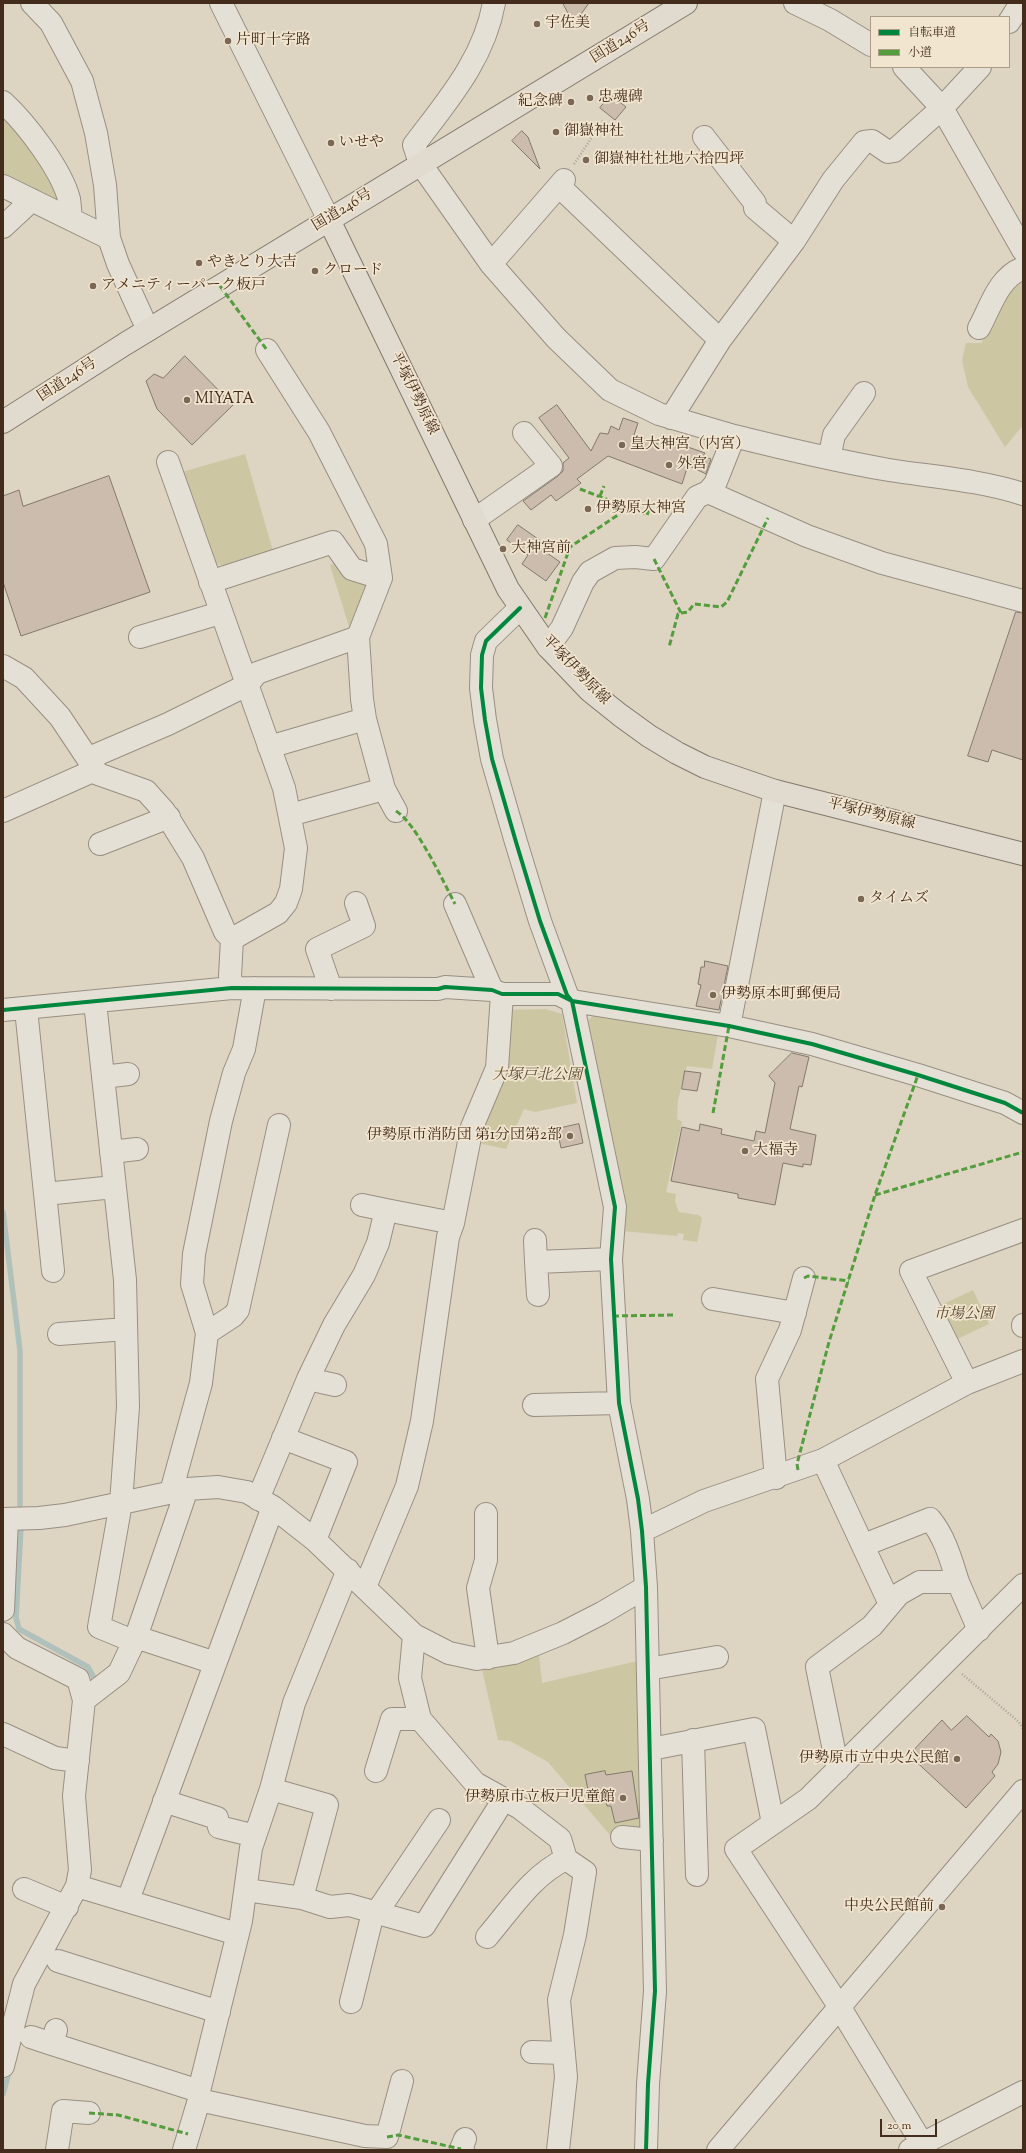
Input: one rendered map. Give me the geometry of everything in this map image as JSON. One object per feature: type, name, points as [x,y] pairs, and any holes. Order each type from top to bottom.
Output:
[{"type":"main road","name":"国道246号","points":[[3,422],[148,330],[420,163],[577,70],[686,3]]},
{"type":"main road","name":"平塚伊勢原線","points":[[329,220],[501,576],[520,608],[548,647],[590,691],[649,736],[677,753],[705,767],[775,791],[1023,854]]},
{"type":"street","points":[[32,3],[51,23],[82,81],[97,141],[105,185],[109,238],[118,264],[148,330]]},
{"type":"street","points":[[221,3],[329,220]]},
{"type":"street","points":[[494,3],[490,25],[479,52],[463,80],[414,145],[420,163],[491,264],[556,338],[610,390],[659,414],[671,418],[804,454],[908,473],[970,480],[1023,494]]},
{"type":"street","points":[[796,3],[830,20],[870,44]]},
{"type":"street","points":[[905,68],[942,108],[1023,250]]},
{"type":"street","points":[[671,418],[720,340],[794,241],[833,180],[864,142],[872,141],[888,152],[894,151],[942,108],[979,68]]},
{"type":"street","points":[[3,102],[19,117],[63,183],[69,200],[71,218]]},
{"type":"street","points":[[704,137],[755,203],[755,208],[794,241]]},
{"type":"street","points":[[491,264],[562,183],[720,340]]},
{"type":"street","points":[[3,186],[71,218],[109,238]]},
{"type":"street","points":[[3,227],[32,200]]},
{"type":"street","points":[[979,328],[992,306],[997,289],[1017,270],[1023,268]]},
{"type":"street","points":[[267,350],[322,439],[376,544],[381,570],[358,637],[364,718],[384,789],[396,810]]},
{"type":"street","points":[[829,458],[834,435],[864,393]]},
{"type":"street","points":[[474,520],[551,466],[524,433]]},
{"type":"street","points":[[548,647],[562,628],[583,582],[590,572],[615,558],[635,557],[654,559],[697,497],[708,492],[715,484],[734,436]]},
{"type":"street","points":[[168,462],[220,613],[284,788],[296,848],[291,889],[286,903],[278,913],[232,939]]},
{"type":"street","points":[[708,492],[808,536],[882,563],[1023,601]]},
{"type":"street","points":[[210,582],[333,542],[352,569],[381,570]]},
{"type":"street","points":[[520,608],[486,641],[482,655],[481,688],[485,720],[492,759],[540,922],[567,995],[572,1000],[615,1207],[611,1259],[619,1403],[642,1531],[646,1587],[651,1749],[655,1991],[648,2084],[646,2150]]},
{"type":"street","points":[[140,637],[220,613]]},
{"type":"street","points":[[3,811],[168,724],[247,685],[256,673],[358,637]]},
{"type":"street","points":[[3,666],[24,678],[60,717],[92,764],[108,779],[132,784],[146,791],[169,817],[193,858],[225,932],[232,939],[230,976],[232,988]]},
{"type":"street","points":[[269,748],[364,718]]},
{"type":"street","points":[[290,815],[384,789]]},
{"type":"street","points":[[729,1026],[775,791]]},
{"type":"street","points":[[100,844],[169,817]]},
{"type":"street","points":[[331,989],[317,949],[364,926],[356,903]]},
{"type":"street","points":[[365,1587],[407,1486],[422,1421],[448,1237],[453,1223],[472,1127],[497,1068],[497,992],[456,904]]},
{"type":"street","points":[[3,1010],[26,1009],[232,988],[438,989],[446,987],[497,992],[558,994],[572,1000],[729,1026],[812,1044],[890,1066],[1005,1103],[1023,1113]]},
{"type":"street","points":[[84,1700],[120,1673],[135,1639],[179,1490],[201,1383],[208,1333],[192,1284],[194,1254],[222,1121],[234,1073],[244,1049],[255,988]]},
{"type":"street","points":[[96,1002],[114,1187],[125,1280],[128,1407],[121,1503],[99,1627],[215,1663]]},
{"type":"street","points":[[26,1009],[53,1272]]},
{"type":"street","points":[[103,1077],[128,1074]]},
{"type":"street","points":[[208,1333],[233,1316],[238,1310],[278,1124]]},
{"type":"street","points":[[111,1152],[137,1149]]},
{"type":"street","points":[[45,1194],[114,1187]]},
{"type":"street","points":[[362,1205],[453,1223]]},
{"type":"street","points":[[128,1900],[215,1663],[266,1503],[283,1438],[308,1379],[334,1325],[364,1275],[378,1243],[386,1210]]},
{"type":"street","points":[[967,1384],[911,1271],[1023,1230]]},
{"type":"street","points":[[535,1240],[538,1295]]},
{"type":"street","points":[[536,1262],[611,1259]]},
{"type":"street","points":[[776,1478],[767,1378],[790,1330],[804,1278]]},
{"type":"street","points":[[713,1299],[795,1313]]},
{"type":"street","points":[[59,1334],[126,1329]]},
{"type":"street","points":[[642,1531],[704,1502],[776,1478],[823,1460],[967,1384],[1023,1361]]},
{"type":"street","points":[[308,1379],[335,1386]]},
{"type":"street","points":[[534,1405],[619,1403]]},
{"type":"street","points":[[283,1438],[346,1462],[315,1540]]},
{"type":"street","points":[[823,1460],[890,1604]]},
{"type":"street","points":[[3,1610],[5,1519],[65,1515],[179,1490],[233,1488],[248,1492],[266,1503],[315,1540],[348,1570],[414,1635],[449,1653],[477,1659],[514,1653],[564,1634],[646,1587]]},
{"type":"street","points":[[486,1514],[486,1560],[478,1588],[488,1658]]},
{"type":"street","points":[[864,1546],[930,1519],[949,1552],[958,1582],[978,1630]]},
{"type":"street","points":[[184,2150],[199,2095],[237,1934],[246,1890],[246,1878],[254,1836],[295,1718],[294,1703],[348,1570]]},
{"type":"street","points":[[838,1770],[817,1667],[872,1626],[899,1594],[920,1582],[958,1582]]},
{"type":"street","points":[[1023,1585],[949,1661],[808,1799],[736,1849],[839,2006],[920,2148],[1023,2092]]},
{"type":"street","points":[[414,1635],[410,1678],[420,1719],[475,1783],[520,1808],[560,1839],[566,1859],[585,1872],[575,1935],[559,2000],[566,2077],[558,2150]]},
{"type":"street","points":[[3,2066],[24,1984],[77,1886],[80,1870],[74,1796],[84,1700],[78,1679],[17,1648],[4,1639]]},
{"type":"street","points":[[648,1669],[716,1657]]},
{"type":"street","points":[[376,1771],[392,1719],[420,1719]]},
{"type":"street","points":[[651,1749],[754,1729],[774,1823]]},
{"type":"street","points":[[3,1734],[55,1758],[78,1761]]},
{"type":"street","points":[[693,1740],[697,1875]]},
{"type":"street","points":[[271,1789],[327,1805],[302,1898]]},
{"type":"street","points":[[246,1890],[302,1898],[330,1907],[349,1905],[424,1926],[504,1799]]},
{"type":"street","points":[[164,1801],[217,1818],[219,1827],[254,1836]]},
{"type":"street","points":[[718,2150],[839,2006],[1018,1802]]},
{"type":"street","points":[[350,1992],[371,1921],[436,1835]]},
{"type":"street","points":[[622,1837],[652,1840]]},
{"type":"street","points":[[488,1937],[534,1881],[554,1865],[566,1859]]},
{"type":"street","points":[[77,1886],[128,1900],[237,1934]]},
{"type":"street","points":[[24,1889],[67,1907]]},
{"type":"street","points":[[58,1961],[79,1977],[147,1997],[219,2012]]},
{"type":"street","points":[[31,2037],[54,2037],[138,2064],[199,2095],[366,2143],[388,2137],[402,2081]]},
{"type":"street","points":[[532,2052],[564,2053]]},
{"type":"street","points":[[57,2150],[56,2109],[89,2113]]},
{"type":"path","points":[[562,183],[603,121]]},
{"type":"path","points":[[949,1661],[1019,1722],[1023,1729]]},
{"type":"green space","points":[[3,111],[62,196],[57,202],[3,176]]},
{"type":"green space","points":[[1023,274],[1023,425],[1005,447],[968,387],[962,360],[966,343],[982,343],[987,323],[996,305]]},
{"type":"green space","points":[[245,454],[273,551],[224,566],[210,562],[182,472]]},
{"type":"green space","points":[[338,563],[367,582],[371,588],[350,630],[330,565]]},
{"type":"green space","name":"大塚戸北公園","points":[[545,1009],[562,1014],[577,1103],[535,1112],[524,1109],[506,1149],[478,1143],[503,1079],[508,1010]]},
{"type":"green space","points":[[595,1013],[719,1028],[712,1069],[687,1066],[678,1100],[677,1119],[682,1122],[666,1192],[676,1194],[675,1202],[679,1212],[698,1215],[702,1218],[697,1242],[683,1240],[684,1234],[678,1233],[677,1236],[622,1231],[625,1196],[588,1021]]},
{"type":"green space","name":"市場公園","points":[[973,1290],[989,1324],[955,1340],[939,1306]]},
{"type":"green space","points":[[539,1655],[542,1683],[642,1660],[643,1845],[620,1847],[548,1762],[510,1741],[498,1740],[482,1669]]},
{"type":"building","points":[[563,3],[589,3],[574,24]]},
{"type":"building","points":[[611,95],[626,107],[615,120],[600,108]]},
{"type":"building","points":[[522,131],[528,137],[540,169],[512,141]]},
{"type":"building","points":[[185,356],[233,405],[192,445],[157,409],[146,381],[154,374],[163,378]]},
{"type":"building","points":[[557,405],[591,451],[600,433],[608,434],[611,426],[619,430],[623,418],[638,423],[634,435],[666,447],[670,437],[686,442],[685,446],[705,453],[703,456],[711,459],[706,474],[688,465],[682,484],[608,456],[577,479],[581,483],[556,501],[551,495],[531,510],[523,501],[558,476],[563,471],[563,463],[569,458],[539,418]]},
{"type":"building","points":[[109,476],[150,592],[21,636],[3,582],[3,496],[19,490],[23,506]]},
{"type":"building","points":[[518,525],[541,541],[537,546],[560,562],[546,581],[522,564],[528,555],[507,540]]},
{"type":"building","points":[[1016,612],[1023,613],[1023,760],[992,750],[988,762],[968,756]]},
{"type":"building","name":"伊勢原本町郵便局","points":[[705,961],[728,966],[719,1010],[696,1006],[701,985],[698,984],[701,967],[704,967]]},
{"type":"building","name":"大福寺","points":[[792,1053],[809,1057],[802,1087],[799,1086],[790,1129],[816,1135],[811,1165],[803,1164],[803,1167],[783,1163],[775,1205],[738,1198],[738,1194],[671,1181],[682,1127],[699,1131],[700,1124],[722,1129],[721,1134],[754,1141],[756,1131],[765,1133],[775,1083],[769,1076]]},
{"type":"building","points":[[685,1071],[701,1073],[697,1091],[682,1089]]},
{"type":"building","name":"伊勢原市消防団 第1分団第2部","points":[[579,1124],[583,1143],[561,1148],[557,1129]]},
{"type":"building","name":"伊勢原市立中央公民館","points":[[967,1716],[989,1737],[991,1734],[998,1741],[1001,1752],[998,1764],[992,1772],[995,1776],[966,1808],[909,1755],[942,1720],[951,1730]]},
{"type":"building","name":"伊勢原市立板戸児童館","points":[[605,1771],[606,1775],[632,1771],[639,1818],[615,1823],[611,1806],[607,1806],[604,1792],[589,1795],[585,1775]]},
{"type":"waterway","points":[[3,1212],[20,1351],[20,1509]]},
{"type":"waterway","points":[[21,1527],[16,1618],[19,1629],[88,1667],[97,1683]]},
{"type":"waterway","points":[[3,2094],[10,2068]]},
{"type":"marked path","points":[[220,286],[267,350]]},
{"type":"marked path","points":[[600,496],[604,486]]},
{"type":"marked path","points":[[580,489],[647,515],[651,504]]},
{"type":"marked path","points":[[545,618],[570,547],[621,513],[623,506]]},
{"type":"marked path","points":[[681,613],[688,612],[694,604],[721,607],[727,602],[768,518]]},
{"type":"marked path","points":[[654,559],[681,613],[678,614],[669,647]]},
{"type":"marked path","points":[[396,811],[404,817],[412,827],[455,904]]},
{"type":"marked path","points":[[713,1113],[729,1026]]},
{"type":"marked path","points":[[798,1470],[797,1464],[829,1342],[875,1195],[918,1075]]},
{"type":"marked path","points":[[875,1195],[1023,1152]]},
{"type":"marked path","points":[[804,1278],[808,1276],[849,1281]]},
{"type":"marked path","points":[[613,1316],[674,1315]]},
{"type":"marked path","points":[[89,2113],[118,2115],[188,2134]]},
{"type":"marked path","points":[[387,2137],[398,2135],[461,2149]]},
{"type":"cycle path","points":[[520,608],[486,641],[482,655],[481,688],[485,720],[492,759],[540,921],[567,995],[572,1001],[615,1207],[611,1259],[619,1403],[638,1499],[642,1531],[646,1587],[655,1991],[648,2084],[646,2150]]},
{"type":"cycle path","points":[[3,1010],[232,988],[438,989],[445,987],[492,990],[502,994],[558,994],[572,1001],[729,1026],[812,1044],[918,1075],[1005,1103],[1023,1113]]},
{"type":"place","name":"宇佐美","points":[[537,24]]},
{"type":"place","name":"片町十字路","points":[[228,41]]},
{"type":"place","name":"忠魂碑","points":[[590,98]]},
{"type":"place","name":"紀念碑","points":[[571,102]]},
{"type":"place","name":"御嶽神社","points":[[556,132]]},
{"type":"place","name":"いせや","points":[[331,143]]},
{"type":"place","name":"御嶽神社社地六拾四坪","points":[[586,160]]},
{"type":"place","name":"やきとり大吉","points":[[199,263]]},
{"type":"place","name":"クロード","points":[[315,271]]},
{"type":"place","name":"アメニティーパーク板戸","points":[[93,286]]},
{"type":"place","name":"MIYATA","points":[[187,400]]},
{"type":"place","name":"皇大神宮（内宮）","points":[[622,445]]},
{"type":"place","name":"外宮","points":[[669,465]]},
{"type":"place","name":"伊勢原大神宮","points":[[588,509]]},
{"type":"place","name":"大神宮前","points":[[503,549]]},
{"type":"place","name":"タイムズ","points":[[861,899]]},
{"type":"place","name":"伊勢原本町郵便局","points":[[713,995]]},
{"type":"place","name":"伊勢原市消防団 第1分団第2部","points":[[570,1136]]},
{"type":"place","name":"大福寺","points":[[745,1151]]},
{"type":"place","name":"伊勢原市立中央公民館","points":[[957,1759]]},
{"type":"place","name":"伊勢原市立板戸児童館","points":[[623,1798]]},
{"type":"place","name":"中央公民館前","points":[[942,1907]]}]
